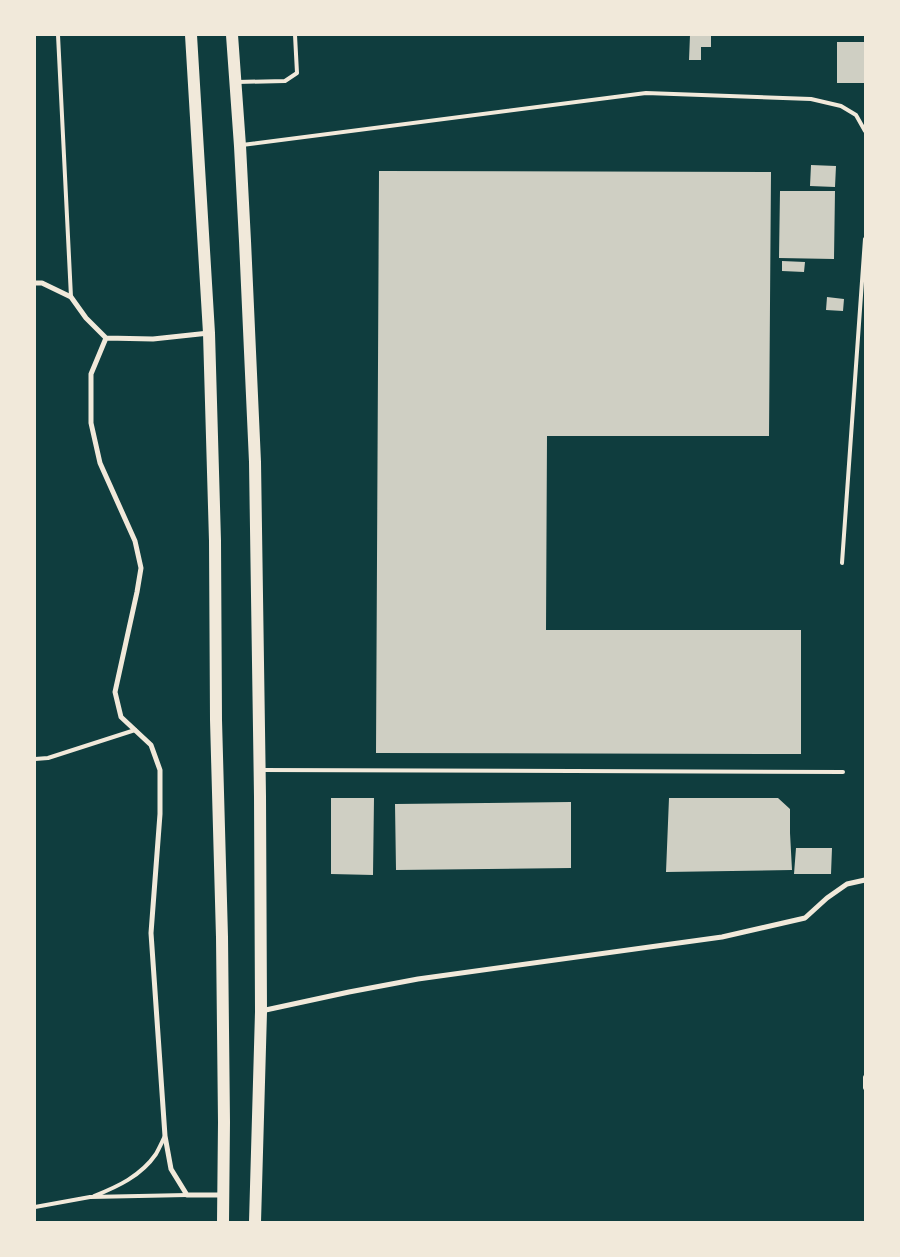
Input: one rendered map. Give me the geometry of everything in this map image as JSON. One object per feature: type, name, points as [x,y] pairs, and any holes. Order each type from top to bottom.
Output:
[{"type":"main road","points":[[191,35],[208,333],[215,540],[216,720],[222,937],[223,1222]]},
{"type":"main road","points":[[232,35],[240,146],[255,462],[261,1012],[256,1222]]},
{"type":"street","points":[[35,282],[42,283],[71,297],[86,318],[106,338],[153,339],[208,333]]},
{"type":"street","points":[[106,338],[91,374],[91,422],[100,463],[135,541],[140,568],[138,592],[115,692],[121,717],[151,745],[160,770],[160,814],[151,933],[165,1136],[171,1169],[187,1195],[224,1195]]},
{"type":"street","points":[[261,1012],[418,979],[722,937],[805,918],[827,898],[847,884],[865,880]]},
{"type":"lane","points":[[58,35],[71,297]]},
{"type":"lane","points":[[235,82],[285,81],[297,73],[295,35]]},
{"type":"lane","points":[[240,146],[646,93],[811,99],[841,106],[856,115],[865,131]]},
{"type":"lane","points":[[842,563],[865,239]]},
{"type":"lane","points":[[35,759],[48,758],[135,730]]},
{"type":"lane","points":[[259,770],[843,772]]},
{"type":"lane","points":[[865,1077],[865,1088]]},
{"type":"lane","points":[[90,1198],[117,1187],[142,1170],[156,1154],[165,1136]]},
{"type":"lane","points":[[35,1207],[90,1198],[187,1195]]},
{"type":"building","points":[[690,35],[711,35],[711,47],[701,47],[701,60],[689,60]]},
{"type":"building","points":[[837,42],[865,42],[865,83],[837,83]]},
{"type":"building","points":[[811,165],[836,166],[835,187],[810,186]]},
{"type":"building","points":[[379,171],[771,172],[769,436],[547,436],[546,630],[801,630],[801,754],[376,753]]},
{"type":"building","points":[[780,191],[835,191],[834,259],[779,258]]},
{"type":"building","points":[[782,261],[805,262],[804,272],[782,271]]},
{"type":"building","points":[[827,297],[844,299],[843,311],[826,310]]},
{"type":"building","points":[[331,798],[374,798],[373,875],[331,874]]},
{"type":"building","points":[[669,798],[778,798],[790,809],[792,870],[666,872]]},
{"type":"building","points":[[571,802],[571,868],[396,870],[395,804]]},
{"type":"building","points":[[796,848],[832,848],[831,874],[794,874]]}]
